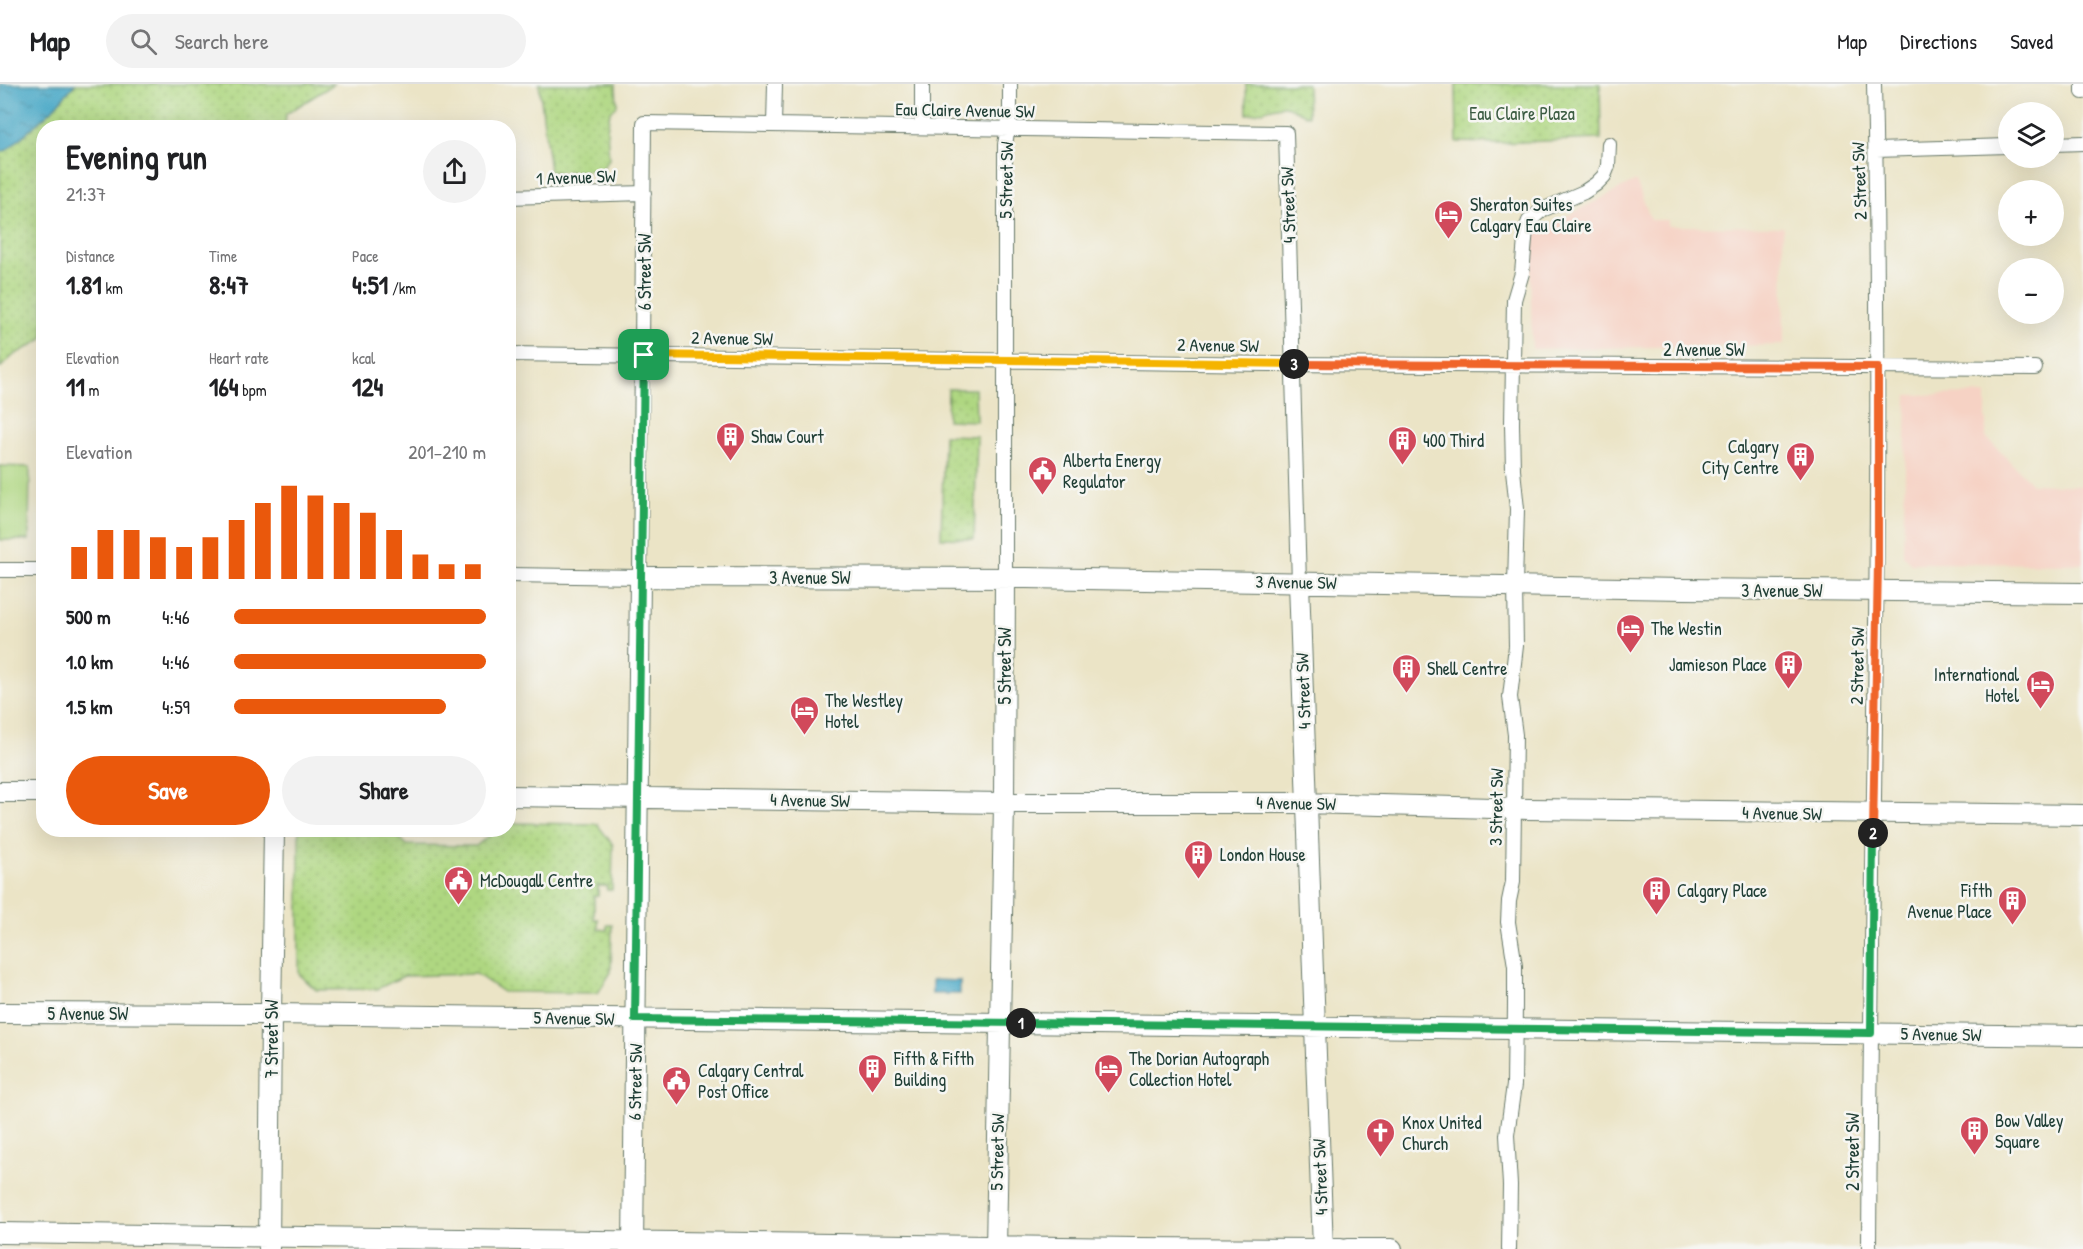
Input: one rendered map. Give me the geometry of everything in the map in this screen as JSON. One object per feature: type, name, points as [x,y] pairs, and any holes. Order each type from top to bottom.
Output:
[{"type":"main road","name":"3 Avenue SW","points":[[640,577],[1005,578],[2083,593]]},
{"type":"main road","name":"6 Street SW","points":[[633,1245],[640,577]]},
{"type":"main road","name":"5 Street SW","points":[[996,1248],[1004,803],[1005,578]]},
{"type":"main road","name":"4 Street SW","points":[[1299,583],[1323,1249]]},
{"type":"main road","points":[[0,792],[36,792]]},
{"type":"main road","name":"4 Avenue SW","points":[[516,796],[1004,803],[1307,802],[1514,808],[2083,815]]},
{"type":"main road","name":"7 Street SW","points":[[269,1243],[274,837]]},
{"type":"main road","name":"5 Avenue SW","points":[[0,1013],[271,1014],[2083,1036]]},
{"type":"main road","points":[[0,1233],[269,1243],[1341,1249]]},
{"type":"main road","points":[[1348,1249],[1392,1249]]},
{"type":"street","points":[[774,125],[775,84]]},
{"type":"street","points":[[922,84],[922,127]]},
{"type":"street","name":"5 Street SW","points":[[1005,578],[1005,145],[1010,84]]},
{"type":"street","name":"2 Street SW","points":[[1869,1249],[1878,367],[1878,232],[1874,84]]},
{"type":"street","points":[[2083,84],[2083,92]]},
{"type":"street","name":"Eau Claire Avenue SW","points":[[644,123],[1286,133]]},
{"type":"street","name":"6 Street SW","points":[[640,577],[644,355],[644,123]]},
{"type":"street","name":"4 Street SW","points":[[1286,133],[1299,583]]},
{"type":"street","points":[[2064,144],[2083,143]]},
{"type":"street","name":"3 Street SW","points":[[1509,1249],[1510,1185],[1507,1136],[1514,1085],[1515,1029],[1515,966],[1508,922],[1513,882],[1515,735],[1510,697],[1516,646],[1517,509],[1513,459],[1514,300],[1522,273],[1529,220],[1542,210],[1584,192],[1596,184],[1604,176],[1608,166],[1609,144]]},
{"type":"street","points":[[1876,150],[1998,146]]},
{"type":"street","name":"1 Avenue SW","points":[[516,197],[644,193]]},
{"type":"street","name":"2 Avenue SW","points":[[516,354],[1292,364],[2035,368]]},
{"type":"street","points":[[0,570],[36,570]]},
{"type":"street","name":"3 Avenue SW","points":[[516,575],[640,577]]},
{"type":"shaded area","points":[[1636,181],[1651,220],[1668,220],[1668,226],[1783,227],[1784,345],[1532,349],[1530,263],[1533,233]]},
{"type":"shaded area","points":[[1986,394],[1986,437],[2032,484],[2083,486],[2083,564],[1911,563],[1903,555],[1907,395]]},
{"type":"green space","points":[[75,84],[334,84],[286,114],[286,120],[41,120]]},
{"type":"green space","points":[[539,84],[616,84],[617,106],[610,112],[607,129],[609,159],[601,170],[550,172]]},
{"type":"green space","points":[[1246,84],[1307,84],[1308,116],[1285,106],[1247,114]]},
{"type":"green space","name":"Eau Claire Plaza","points":[[1456,84],[1600,84],[1601,139],[1496,143],[1457,142]]},
{"type":"green space","points":[[36,124],[36,343],[14,355],[0,368],[0,152],[7,150]]},
{"type":"green space","points":[[948,389],[975,389],[976,421],[947,420]]},
{"type":"green space","points":[[944,435],[977,436],[974,539],[941,538]]},
{"type":"green space","points":[[0,466],[30,467],[29,540],[0,540]]},
{"type":"green space","points":[[516,823],[597,824],[613,845],[612,890],[607,890],[607,886],[598,886],[598,896],[594,896],[594,919],[598,919],[598,929],[607,930],[607,925],[612,925],[611,972],[598,993],[503,992],[476,974],[404,976],[377,989],[316,990],[299,974],[299,837],[398,837],[407,845],[476,846],[487,837],[516,837]]},
{"type":"water","points":[[0,84],[75,84],[52,110],[41,120],[36,120],[36,124],[7,150],[0,152]]},
{"type":"water","points":[[932,980],[960,981],[960,994],[932,994]]},
{"type":"place","name":"Sheraton Suites Calgary Eau Claire","points":[[1449,240]]},
{"type":"place","name":"Shaw Court","points":[[730,462]]},
{"type":"place","name":"400 Third","points":[[1402,466]]},
{"type":"place","name":"Calgary City Centre","points":[[1800,482]]},
{"type":"place","name":"Alberta Energy Regulator","points":[[1042,496]]},
{"type":"place","name":"The Westin","points":[[1630,654]]},
{"type":"place","name":"Jamieson Place","points":[[1788,690]]},
{"type":"place","name":"Shell Centre","points":[[1406,694]]},
{"type":"place","name":"International Hotel","points":[[2040,710]]},
{"type":"place","name":"The Westley Hotel","points":[[804,736]]},
{"type":"place","name":"London House","points":[[1199,880]]},
{"type":"place","name":"McDougall Centre","points":[[459,906]]},
{"type":"place","name":"Calgary Place","points":[[1656,916]]},
{"type":"place","name":"Fifth Avenue Place","points":[[2013,926]]},
{"type":"place","name":"Fifth & Fifth Building","points":[[873,1094]]},
{"type":"place","name":"The Dorian Autograph Collection Hotel","points":[[1108,1094]]},
{"type":"place","name":"Calgary Central Post Office","points":[[677,1106]]},
{"type":"place","name":"Bow Valley Square","points":[[1974,1156]]},
{"type":"place","name":"Knox United Church","points":[[1381,1158]]},
{"type":"route","points":[[644,355],[1269,364],[1878,367],[1878,562],[1871,1033],[635,1019],[644,355]]}]
